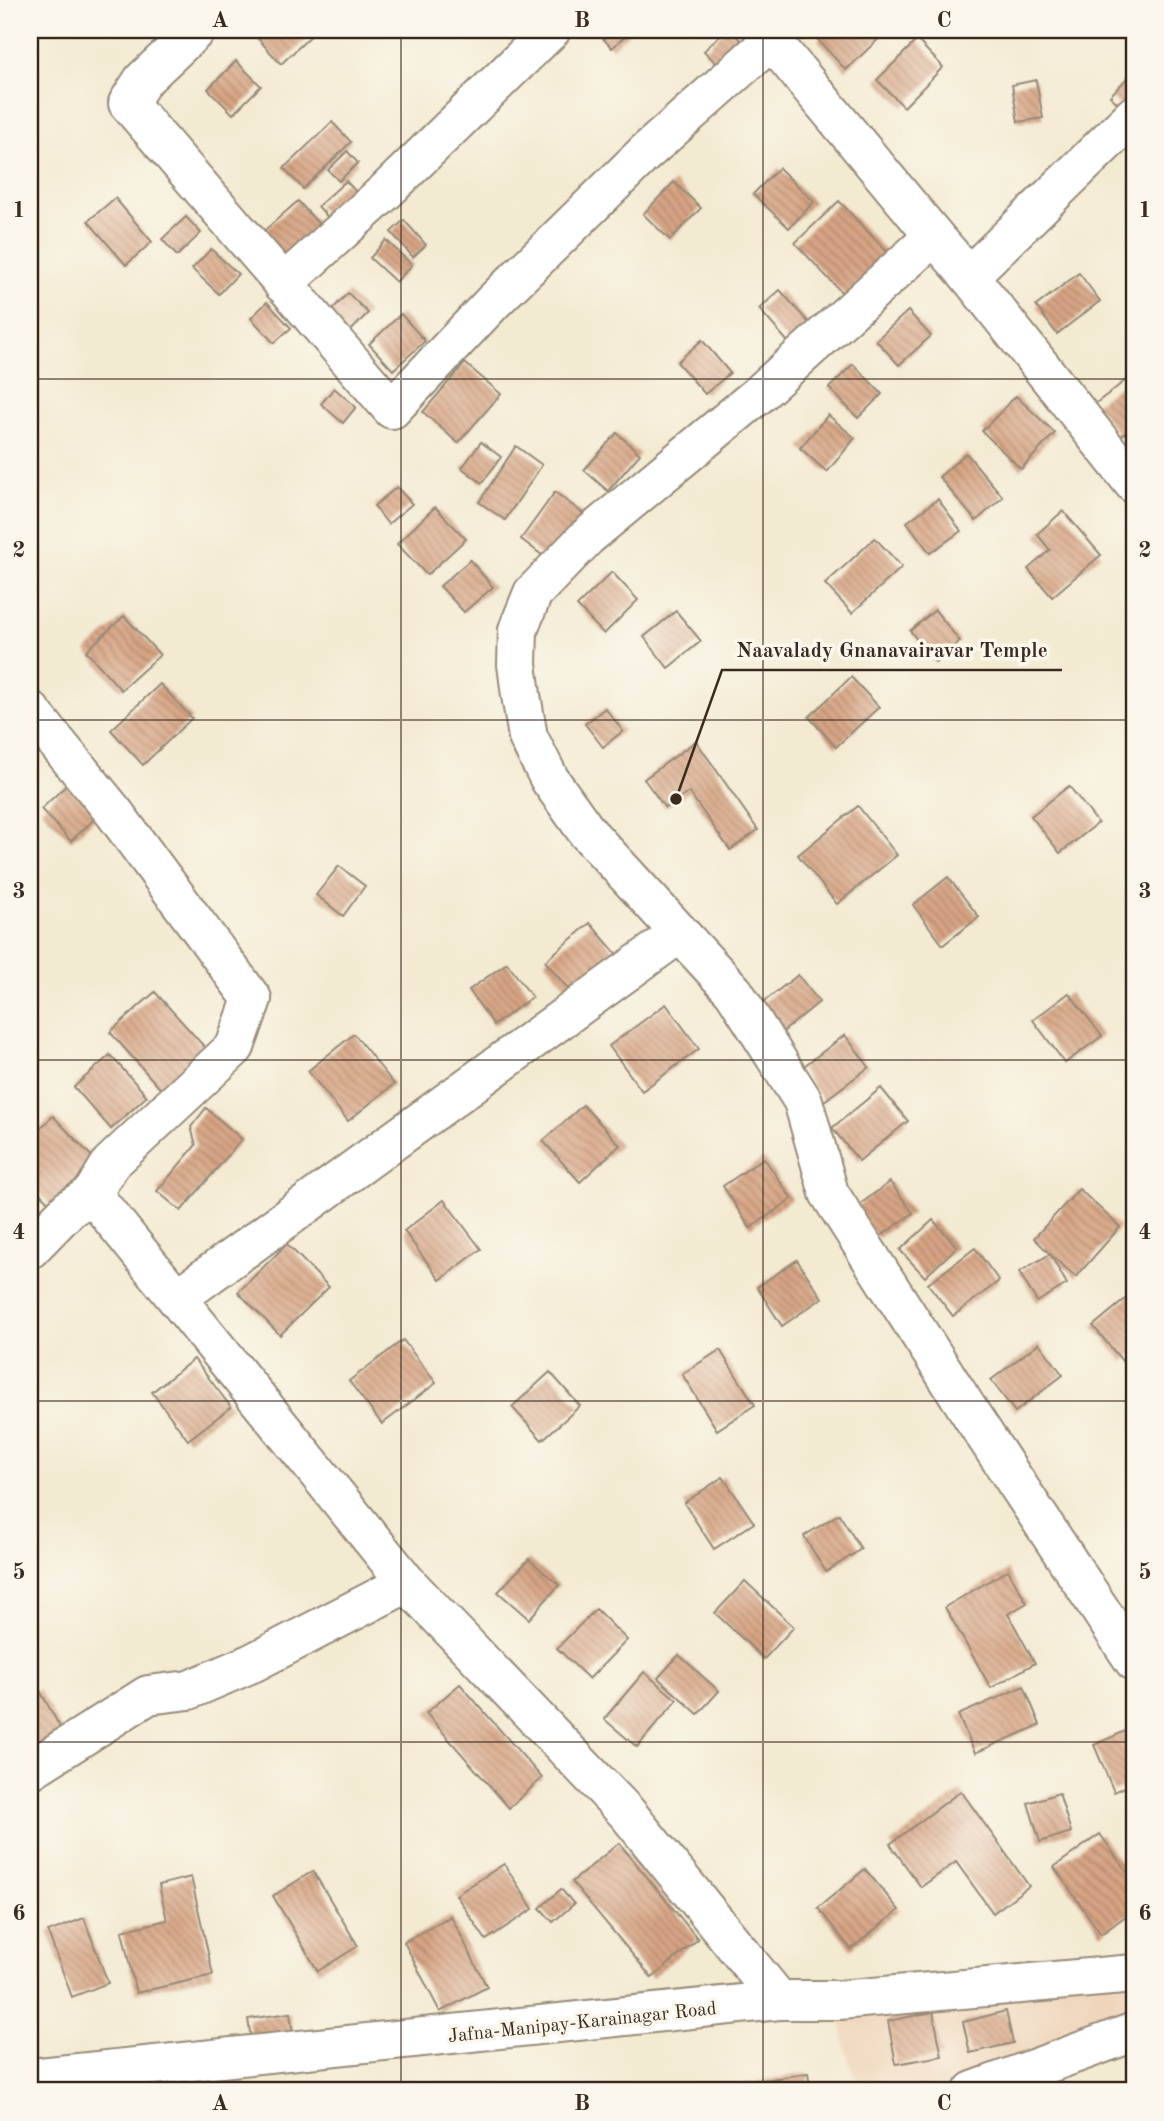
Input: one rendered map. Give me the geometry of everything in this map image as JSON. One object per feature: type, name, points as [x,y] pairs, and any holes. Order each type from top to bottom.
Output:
[{"type":"street","points":[[196,30],[143,80],[128,103],[392,409],[493,302],[767,35],[969,276],[1134,484]]},
{"type":"street","points":[[284,284],[386,191],[551,30]]},
{"type":"street","points":[[969,276],[1134,115]]},
{"type":"street","points":[[934,236],[758,395],[587,537],[533,593],[518,630],[517,664],[528,737],[550,780],[587,832],[734,992],[803,1101],[829,1193],[1134,1661]]},
{"type":"street","points":[[30,710],[113,811],[252,999],[235,1047],[111,1163],[92,1194],[69,1209],[30,1247]]},
{"type":"street","points":[[177,1298],[680,933]]},
{"type":"street","points":[[92,1194],[407,1583],[626,1813],[779,2000]]},
{"type":"street","points":[[30,1770],[148,1695],[189,1690],[251,1663],[407,1583]]},
{"type":"street","name":"Jafna-Manipay-Karainagar Road","points":[[30,2078],[779,2000],[839,2000],[1134,1974]]},
{"type":"street","points":[[973,2091],[1134,2032]]},
{"type":"shaded area","points":[[1134,1974],[1134,2032],[973,2091],[865,2091],[851,2068],[843,2039],[839,2000]]},
{"type":"building","points":[[595,30],[632,30],[612,48]]},
{"type":"building","points":[[725,30],[730,30],[746,45],[722,69],[704,51]]},
{"type":"building","points":[[829,30],[888,30],[846,70],[818,40]]},
{"type":"building","points":[[316,31],[281,64],[252,32]]},
{"type":"building","points":[[917,40],[943,67],[904,107],[877,80]]},
{"type":"building","points":[[236,61],[261,86],[233,114],[208,89]]},
{"type":"building","points":[[1134,71],[1134,110],[1130,115],[1110,96]]},
{"type":"building","points":[[1036,80],[1043,118],[1018,122],[1012,85]]},
{"type":"building","points":[[332,122],[351,142],[303,189],[284,168]]},
{"type":"building","points":[[347,151],[358,163],[339,181],[328,170]]},
{"type":"building","points":[[779,168],[814,202],[789,228],[753,194]]},
{"type":"building","points":[[346,181],[359,195],[331,221],[318,206]]},
{"type":"building","points":[[674,182],[701,208],[670,240],[643,214]]},
{"type":"building","points":[[115,198],[152,242],[126,265],[88,221]]},
{"type":"building","points":[[298,201],[324,230],[283,266],[257,237]]},
{"type":"building","points":[[839,201],[890,255],[846,297],[795,243]]},
{"type":"building","points":[[186,217],[201,233],[177,256],[162,239]]},
{"type":"building","points":[[404,220],[426,245],[413,257],[391,232]]},
{"type":"building","points":[[386,240],[412,265],[396,282],[370,258]]},
{"type":"building","points":[[211,249],[238,274],[219,294],[192,269]]},
{"type":"building","points":[[1079,273],[1100,301],[1057,334],[1036,306]]},
{"type":"building","points":[[780,290],[809,323],[788,342],[759,309]]},
{"type":"building","points":[[348,293],[368,313],[346,336],[326,316]]},
{"type":"building","points":[[267,302],[291,328],[274,343],[251,318]]},
{"type":"building","points":[[908,311],[931,336],[899,365],[876,340]]},
{"type":"building","points":[[401,314],[425,341],[393,370],[369,344]]},
{"type":"building","points":[[702,340],[730,373],[705,394],[677,362]]},
{"type":"building","points":[[465,363],[501,394],[458,443],[423,412]]},
{"type":"building","points":[[853,364],[882,394],[858,418],[829,388]]},
{"type":"building","points":[[1134,374],[1134,426],[1120,437],[1095,404]]},
{"type":"building","points":[[334,388],[356,407],[343,423],[321,404]]},
{"type":"building","points":[[1016,396],[1055,433],[1021,469],[982,431]]},
{"type":"building","points":[[828,415],[855,438],[827,472],[800,448]]},
{"type":"building","points":[[617,433],[640,454],[608,491],[584,470]]},
{"type":"building","points":[[481,442],[501,457],[482,483],[462,468]]},
{"type":"building","points":[[516,446],[542,465],[505,520],[479,502]]},
{"type":"building","points":[[966,453],[1003,497],[976,521],[939,477]]},
{"type":"building","points":[[397,487],[412,504],[388,524],[374,506]]},
{"type":"building","points":[[555,492],[585,515],[551,562],[521,539]]},
{"type":"building","points":[[938,499],[961,531],[930,553],[907,522]]},
{"type":"building","points":[[435,507],[466,539],[427,575],[397,544]]},
{"type":"building","points":[[1063,511],[1101,555],[1052,597],[1028,569],[1050,550],[1037,534]]},
{"type":"building","points":[[875,538],[902,567],[852,613],[825,584]]},
{"type":"building","points":[[470,560],[493,587],[464,612],[440,586]]},
{"type":"building","points":[[612,572],[638,600],[604,634],[577,606]]},
{"type":"building","points":[[935,610],[960,641],[935,662],[910,631]]},
{"type":"building","points":[[676,611],[701,641],[668,668],[644,637]]},
{"type":"building","points":[[124,616],[160,655],[121,690],[86,651]]},
{"type":"building","points":[[851,677],[879,707],[836,747],[809,717]]},
{"type":"building","points":[[160,684],[192,718],[143,765],[111,730]]},
{"type":"building","points":[[605,708],[623,731],[603,747],[585,724]]},
{"type":"building","points":[[696,741],[758,830],[730,850],[689,792],[665,808],[644,779]]},
{"type":"building","points":[[72,780],[102,812],[71,841],[41,809]]},
{"type":"building","points":[[1069,786],[1098,823],[1060,853],[1031,816]]},
{"type":"building","points":[[858,806],[897,855],[837,904],[798,855]]},
{"type":"building","points":[[339,866],[365,886],[343,916],[316,895]]},
{"type":"building","points":[[948,877],[979,917],[943,945],[913,905]]},
{"type":"building","points":[[590,923],[625,964],[580,1003],[545,961]]},
{"type":"building","points":[[507,963],[532,997],[494,1025],[469,990]]},
{"type":"building","points":[[798,975],[819,1002],[779,1035],[757,1007]]},
{"type":"building","points":[[155,992],[210,1053],[165,1094],[110,1032]]},
{"type":"building","points":[[1069,993],[1102,1036],[1065,1063],[1033,1020]]},
{"type":"building","points":[[666,1004],[699,1049],[642,1091],[609,1046]]},
{"type":"building","points":[[354,1034],[394,1084],[348,1121],[308,1071]]},
{"type":"building","points":[[845,1035],[869,1067],[824,1101],[800,1069]]},
{"type":"building","points":[[110,1055],[147,1096],[111,1129],[74,1087]]},
{"type":"building","points":[[881,1088],[908,1121],[859,1161],[832,1128]]},
{"type":"building","points":[[583,1105],[620,1145],[580,1182],[543,1141]]},
{"type":"building","points":[[206,1108],[242,1139],[181,1211],[157,1191],[196,1145],[191,1127]]},
{"type":"building","points":[[53,1116],[98,1163],[53,1207],[30,1183],[30,1138]]},
{"type":"building","points":[[764,1158],[792,1199],[750,1228],[723,1186]]},
{"type":"building","points":[[890,1182],[913,1213],[878,1238],[855,1208]]},
{"type":"building","points":[[1079,1189],[1120,1227],[1076,1277],[1034,1238]]},
{"type":"building","points":[[444,1200],[481,1249],[440,1280],[404,1231]]},
{"type":"building","points":[[933,1220],[957,1247],[925,1277],[900,1250]]},
{"type":"building","points":[[287,1244],[329,1287],[280,1335],[238,1292]]},
{"type":"building","points":[[975,1248],[999,1281],[953,1316],[928,1284]]},
{"type":"building","points":[[1050,1254],[1067,1284],[1037,1302],[1019,1272]]},
{"type":"building","points":[[797,1260],[822,1298],[782,1326],[757,1287]]},
{"type":"building","points":[[1134,1292],[1134,1353],[1123,1362],[1093,1326]]},
{"type":"building","points":[[403,1340],[436,1383],[382,1424],[349,1381]]},
{"type":"building","points":[[1039,1343],[1063,1375],[1015,1412],[991,1380]]},
{"type":"building","points":[[720,1350],[755,1405],[717,1430],[682,1374]]},
{"type":"building","points":[[194,1359],[231,1407],[188,1440],[152,1392]]},
{"type":"building","points":[[550,1372],[580,1406],[542,1440],[512,1407]]},
{"type":"building","points":[[723,1477],[754,1523],[714,1549],[684,1503]]},
{"type":"building","points":[[839,1514],[861,1549],[826,1572],[804,1536]]},
{"type":"building","points":[[529,1559],[559,1585],[529,1619],[498,1592]]},
{"type":"building","points":[[1008,1570],[1027,1603],[1008,1614],[1035,1663],[991,1688],[945,1607]]},
{"type":"building","points":[[745,1581],[794,1627],[764,1659],[715,1613]]},
{"type":"building","points":[[596,1609],[627,1640],[589,1679],[557,1648]]},
{"type":"building","points":[[679,1655],[719,1691],[698,1714],[658,1678]]},
{"type":"building","points":[[644,1672],[677,1700],[637,1747],[604,1719]]},
{"type":"building","points":[[460,1684],[542,1778],[509,1808],[426,1713]]},
{"type":"building","points":[[1024,1686],[1040,1725],[975,1753],[958,1715]]},
{"type":"building","points":[[39,1689],[65,1736],[30,1754],[30,1694]]},
{"type":"building","points":[[1134,1727],[1134,1783],[1114,1792],[1094,1745]]},
{"type":"building","points":[[961,1791],[1029,1886],[993,1913],[956,1862],[921,1887],[890,1844]]},
{"type":"building","points":[[1059,1793],[1071,1832],[1040,1842],[1028,1803]]},
{"type":"building","points":[[1100,1834],[1134,1882],[1134,1910],[1101,1934],[1054,1867]]},
{"type":"building","points":[[619,1843],[698,1939],[652,1978],[572,1882]]},
{"type":"building","points":[[504,1864],[533,1909],[486,1940],[456,1895]]},
{"type":"building","points":[[865,1869],[899,1910],[851,1949],[818,1908]]},
{"type":"building","points":[[313,1871],[358,1946],[318,1971],[273,1896]]},
{"type":"building","points":[[191,1877],[213,1975],[136,1993],[122,1931],[167,1920],[159,1885]]},
{"type":"building","points":[[561,1889],[574,1904],[553,1922],[540,1908]]},
{"type":"building","points":[[451,1916],[487,1987],[440,2012],[404,1942]]},
{"type":"building","points":[[84,1918],[108,1983],[72,1997],[48,1932]]},
{"type":"building","points":[[1006,2011],[1013,2043],[970,2053],[963,2022]]},
{"type":"building","points":[[933,2012],[942,2056],[896,2064],[888,2021]]},
{"type":"building","points":[[290,2013],[293,2034],[251,2039],[248,2019]]},
{"type":"building","points":[[808,2073],[811,2091],[737,2091],[736,2085]]},
{"type":"place","name":"Naavalady Gnanavairavar Temple","points":[[676,799]]}]
